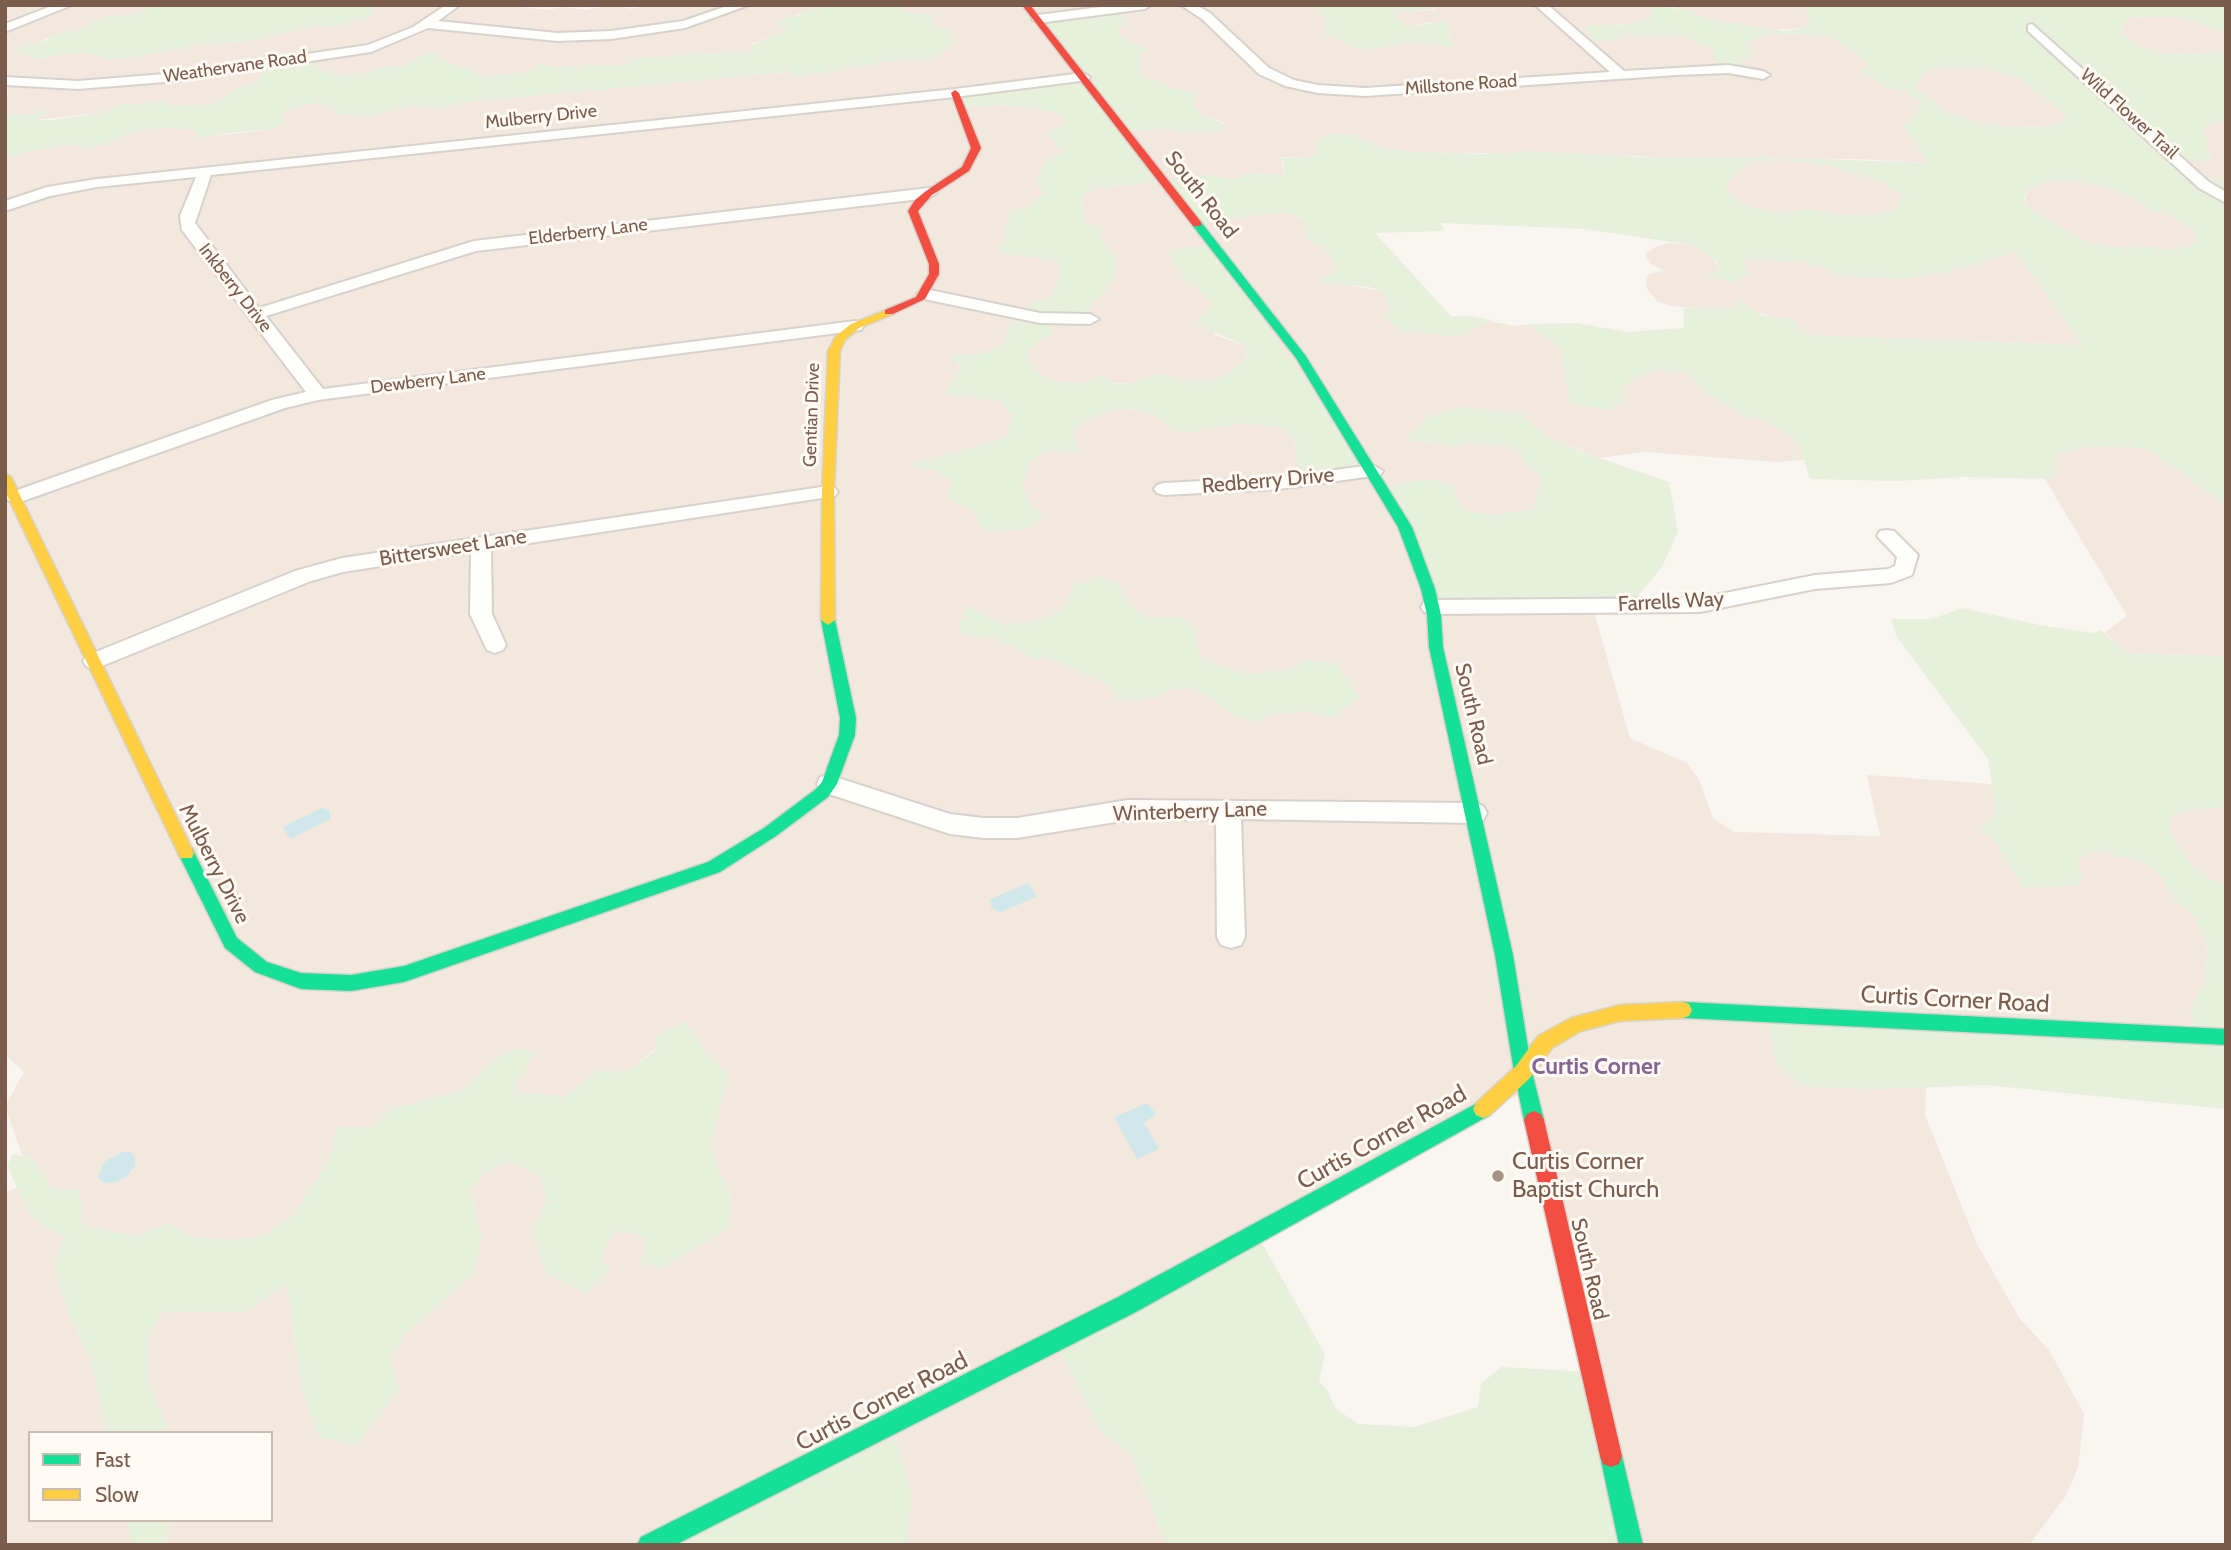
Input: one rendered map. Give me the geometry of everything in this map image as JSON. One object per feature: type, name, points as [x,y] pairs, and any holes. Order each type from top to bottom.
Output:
[{"type":"street","points":[[5,28],[66,5]]},
{"type":"street","name":"Weathervane Road","points":[[5,81],[78,85],[192,75],[371,48],[402,37],[454,5]]},
{"type":"street","points":[[427,24],[547,36],[620,35],[694,22],[743,5]]},
{"type":"street","name":"South Road","points":[[1026,5],[1301,356],[1405,527],[1432,607],[1436,647],[1504,955],[1523,1072],[1631,1545]]},
{"type":"street","points":[[1038,19],[1145,5]]},
{"type":"street","name":"Millstone Road","points":[[1187,5],[1206,16],[1264,71],[1290,83],[1318,89],[1365,92],[1728,69],[1763,75]]},
{"type":"street","points":[[1541,5],[1620,74]]},
{"type":"street","name":"Wild Flower Trail","points":[[2032,27],[2204,185],[2226,199]]},
{"type":"street","name":"Mulberry Drive","points":[[5,206],[31,196],[71,187],[1083,77]]},
{"type":"street","points":[[955,93],[976,148],[966,169],[929,193],[918,202],[914,211],[934,264],[934,274],[925,294],[1040,318],[1090,319]]},
{"type":"street","name":"Inkberry Drive","points":[[205,172],[187,223],[190,230],[318,395]]},
{"type":"street","name":"Elderberry Lane","points":[[256,314],[474,246],[929,193]]},
{"type":"street","name":"Gentian Drive","points":[[829,784],[847,735],[848,718],[828,624],[828,492],[834,351],[840,338],[855,326],[925,294]]},
{"type":"street","name":"Dewberry Lane","points":[[16,497],[279,404],[318,395],[855,326]]},
{"type":"street","name":"Redberry Drive","points":[[1164,489],[1279,483],[1373,471]]},
{"type":"street","name":"Mulberry Drive","points":[[5,477],[47,571],[94,661],[148,778],[231,943],[261,967],[301,981],[351,983],[404,974],[714,867],[797,813],[829,784]]},
{"type":"street","name":"Bittersweet Lane","points":[[94,661],[303,576],[342,565],[828,492]]},
{"type":"street","name":"Farrells Way","points":[[1432,607],[1554,608],[1716,604],[1815,582],[1891,576],[1905,570],[1908,555],[1887,536]]},
{"type":"street","points":[[481,544],[481,614],[495,645]]},
{"type":"street","name":"Winterberry Lane","points":[[829,784],[950,824],[984,828],[1017,828],[1128,810],[1474,813]]},
{"type":"street","points":[[1228,809],[1231,937]]},
{"type":"street","name":"Curtis Corner Road","points":[[649,1545],[1126,1305],[1478,1113],[1523,1072],[1545,1042],[1577,1024],[1620,1013],[1675,1009],[2226,1037]]},
{"type":"shaded area","points":[[5,5],[153,5],[134,14],[104,17],[92,22],[85,29],[56,34],[16,52],[39,59],[63,54],[92,54],[105,59],[206,44],[245,42],[316,25],[335,27],[371,17],[371,12],[382,5],[505,5],[546,10],[564,7],[586,10],[610,5],[632,9],[647,5],[837,5],[810,10],[776,22],[788,31],[751,44],[750,52],[693,52],[682,56],[637,59],[626,64],[598,66],[585,64],[578,67],[552,67],[540,63],[532,70],[522,73],[480,76],[466,68],[440,60],[437,55],[417,57],[403,66],[381,67],[370,72],[342,76],[316,69],[261,66],[261,75],[257,82],[234,90],[214,104],[175,106],[162,102],[135,105],[119,103],[113,109],[101,113],[34,120],[47,111],[45,109],[16,117],[5,115],[5,95],[8,94]]},
{"type":"shaded area","points":[[902,5],[1308,5],[1314,7],[1326,21],[1328,32],[1324,36],[1342,40],[1351,47],[1372,49],[1410,42],[1455,48],[1447,30],[1431,22],[1406,27],[1393,12],[1434,10],[1437,5],[1652,5],[1650,19],[1634,24],[1600,25],[1611,41],[1629,35],[1685,37],[1714,49],[1748,44],[1765,34],[1819,35],[1839,41],[1864,59],[1868,64],[1859,74],[1870,76],[1886,88],[1904,91],[1921,103],[1909,124],[1903,125],[1929,163],[1859,159],[1658,158],[1412,152],[1383,148],[1348,134],[1331,134],[1318,143],[1316,154],[1311,157],[1281,157],[1284,175],[1251,173],[1234,179],[1204,175],[1197,224],[1262,214],[1290,214],[1303,219],[1337,265],[1333,273],[1316,280],[1381,291],[1386,297],[1389,309],[1382,316],[1402,331],[1447,336],[1462,335],[1488,321],[1516,326],[1529,324],[1560,347],[1570,403],[1623,388],[1629,381],[1656,369],[1688,374],[1704,391],[1745,416],[1767,421],[1798,442],[1804,460],[1777,462],[1645,452],[1599,458],[1545,436],[1526,419],[1422,441],[1456,447],[1469,444],[1502,445],[1519,451],[1526,464],[1538,474],[1541,482],[1533,509],[1491,515],[1466,510],[1424,479],[1593,608],[1630,738],[1687,763],[1699,780],[1713,818],[1734,832],[1880,836],[1867,775],[1992,784],[1996,815],[1992,838],[2024,888],[2081,885],[2078,859],[2096,851],[2142,861],[2161,876],[2175,901],[2193,914],[2207,946],[2204,981],[2190,1013],[2197,1037],[1879,1089],[1926,1086],[1925,1115],[1977,1244],[2020,1319],[2049,1350],[2084,1414],[2078,1468],[2065,1497],[2029,1545],[1630,1545],[1525,1091],[1259,1238],[1099,1429],[1131,1456],[1166,1545],[906,1545],[912,1495],[660,1545],[166,1545],[169,1522],[273,1522],[273,1431],[168,1431],[150,1386],[147,1344],[162,1312],[244,1312],[287,1285],[302,1390],[391,1359],[408,1331],[473,1275],[482,1237],[470,1190],[486,1172],[509,1161],[538,1174],[547,1200],[533,1230],[610,1268],[600,1258],[614,1231],[641,1235],[645,1247],[731,1200],[710,1147],[728,1074],[708,1054],[686,1022],[632,1068],[622,1072],[598,1070],[565,1097],[514,1091],[501,1053],[462,1091],[391,1109],[373,1127],[337,1127],[329,1159],[294,1214],[266,1235],[236,1240],[190,1237],[169,1223],[135,1236],[82,1224],[51,1187],[32,1158],[22,1155],[5,1106],[24,1072],[5,1055],[5,157],[71,144],[87,148],[113,142],[129,133],[159,128],[192,129],[197,133],[195,138],[268,130],[280,114],[314,103],[327,105],[337,114],[369,116],[400,108],[420,106],[440,109],[452,104],[497,99],[796,71],[791,77],[890,61],[927,59],[953,43],[949,35],[953,30],[935,28],[932,23],[934,14],[911,14],[901,10]],"holes":[[[1116,10],[1118,30],[1125,41],[1147,48],[1136,57],[1145,78],[1160,81],[1164,86],[1195,92],[1192,104],[1201,115],[1226,123],[1217,131],[1185,132],[1161,128],[1125,131],[1159,182],[1093,189],[1082,196],[1084,223],[1105,228],[1099,235],[1117,259],[1105,292],[1055,317],[1041,339],[1028,351],[1030,365],[1041,375],[1063,383],[1135,383],[1159,373],[1176,379],[1202,381],[1220,377],[1247,359],[1246,346],[1215,335],[1208,312],[1213,305],[1193,283],[1371,472],[1296,460],[1294,441],[1286,430],[1275,426],[1239,423],[1194,431],[1140,409],[1116,410],[1085,419],[1072,435],[1081,452],[1046,451],[1031,459],[1023,486],[1031,507],[1045,515],[952,481],[932,469],[913,463],[987,444],[1006,436],[1012,415],[1001,401],[960,369],[955,354],[973,355],[1004,344],[1007,328],[1021,311],[1019,310],[1052,296],[1060,275],[1058,263],[1037,257],[1029,208],[1044,192],[1035,182],[1045,163],[1067,149],[1057,146],[1068,124],[1060,114],[1036,108],[1015,105],[963,107],[1081,76]],[[1095,575],[1120,584],[1131,606],[1151,618],[1181,618],[1193,627],[1202,659],[1244,674],[1293,669],[1335,718],[1307,711],[1236,717],[1195,688],[1173,689],[1153,698],[1110,685],[1050,658],[1032,659],[997,639],[1003,625],[1035,621],[1063,611],[1075,581],[1077,584],[1088,582]]]},
{"type":"shaded area","points":[[1663,5],[1804,5],[1810,22],[1805,28],[1773,30],[1701,18],[1687,10]]},
{"type":"shaded area","points":[[2165,16],[2192,20],[2223,30],[2226,33],[2226,52],[2170,55],[2139,46],[2120,33],[2128,18]]},
{"type":"shaded area","points":[[1927,69],[1983,69],[2016,76],[2067,118],[2055,126],[2006,127],[1972,121],[1949,113],[1916,86]]},
{"type":"shaded area","points":[[2226,122],[2226,180],[2197,177],[2182,160],[2212,157],[2203,133],[2208,124]]},
{"type":"shaded area","points":[[1776,159],[1830,166],[1882,182],[1901,195],[1896,210],[1859,217],[1808,209],[1777,213],[1742,204],[1725,188],[1734,175],[1748,163]]},
{"type":"shaded area","points":[[2065,180],[2110,188],[2129,196],[2152,211],[2172,216],[2196,233],[2196,242],[2190,247],[2169,250],[2140,246],[2126,249],[2081,240],[2024,204],[2027,190],[2044,182]]},
{"type":"shaded area","points":[[1669,243],[1691,245],[1713,258],[1718,268],[1705,275],[1743,259],[1800,262],[1830,269],[1839,276],[1912,279],[1934,272],[1942,274],[2016,252],[2083,345],[1802,335],[1784,319],[1735,307],[1709,309],[1671,306],[1657,301],[1647,289],[1646,278],[1649,274],[1665,271],[1651,264],[1645,254],[1657,246]]},
{"type":"shaded area","points":[[2093,446],[2144,448],[2182,471],[2226,506],[2226,656],[2126,653],[2105,632],[2127,616],[2045,479],[2053,479],[2056,458],[2060,453]]},
{"type":"shaded area","points":[[2226,807],[2226,885],[2208,879],[2188,861],[2168,827],[2170,816],[2192,809]]},
{"type":"shaded area","points":[[17,1188],[30,1216],[63,1238],[66,1308],[90,1358],[107,1431],[28,1431],[28,1522],[127,1522],[132,1545],[5,1545],[5,1192]]},
{"type":"green space","points":[[153,5],[382,5],[371,12],[371,17],[335,27],[316,25],[245,42],[206,44],[141,56],[105,59],[92,54],[63,54],[39,59],[15,52],[20,47],[46,40],[56,34],[85,29],[92,22],[104,17],[134,14]]},
{"type":"green space","points":[[837,5],[902,5],[901,10],[911,14],[935,14],[932,23],[935,28],[954,30],[949,36],[954,43],[939,55],[927,59],[890,61],[790,78],[794,71],[460,103],[440,109],[420,106],[400,108],[369,116],[337,114],[327,105],[314,103],[281,114],[283,123],[268,130],[195,139],[197,133],[192,129],[159,128],[129,133],[113,142],[87,148],[71,144],[5,157],[5,115],[30,115],[45,109],[48,111],[35,120],[52,120],[101,113],[113,109],[119,103],[135,105],[163,101],[175,106],[214,104],[234,90],[257,82],[261,75],[261,65],[314,58],[316,69],[342,76],[370,72],[381,67],[403,66],[417,57],[434,52],[439,55],[440,60],[466,68],[480,76],[522,73],[532,70],[540,63],[552,67],[578,67],[585,64],[598,66],[626,64],[637,58],[682,56],[693,52],[750,52],[751,45],[787,31],[775,21]]},
{"type":"green space","points":[[1308,5],[1437,5],[1434,9],[1393,13],[1406,27],[1445,21],[1451,27],[1447,31],[1455,48],[1410,42],[1372,49],[1351,47],[1342,40],[1323,36],[1327,32],[1323,25],[1326,21],[1314,7]]},
{"type":"green space","points":[[1652,5],[1687,10],[1701,18],[1783,31],[1805,28],[1810,22],[1804,5],[2226,5],[2226,33],[2192,20],[2165,16],[2128,18],[2120,32],[2139,46],[2170,55],[2226,52],[2226,122],[2208,124],[2203,133],[2209,141],[2207,148],[2212,161],[2182,160],[2197,177],[2226,180],[2226,506],[2182,472],[2144,448],[2093,446],[2060,453],[2056,458],[2053,479],[1810,479],[1798,442],[1767,421],[1745,416],[1704,391],[1688,374],[1656,369],[1629,381],[1623,388],[1623,403],[1610,410],[1570,404],[1560,347],[1527,324],[1577,323],[1627,332],[1683,328],[1684,308],[1735,307],[1741,301],[1761,315],[1793,319],[1802,335],[2082,345],[2016,252],[1942,274],[1934,272],[1912,279],[1839,276],[1830,269],[1800,262],[1744,259],[1748,275],[1730,284],[1704,275],[1718,268],[1718,265],[1713,258],[1691,245],[1585,229],[1441,223],[1444,231],[1375,233],[1451,316],[1471,316],[1496,321],[1487,321],[1462,335],[1447,336],[1402,331],[1382,316],[1389,309],[1386,297],[1381,291],[1369,287],[1318,283],[1316,280],[1333,273],[1337,265],[1321,245],[1307,240],[1303,218],[1290,214],[1262,214],[1197,224],[1170,180],[1204,175],[1234,179],[1251,173],[1284,175],[1283,160],[1277,158],[1311,157],[1316,154],[1316,140],[1331,134],[1348,134],[1383,148],[1412,152],[1487,154],[1532,151],[1658,158],[1767,157],[1928,163],[1902,125],[1909,124],[1921,103],[1904,91],[1886,88],[1870,76],[1859,74],[1868,63],[1839,41],[1819,35],[1765,34],[1748,44],[1753,56],[1734,65],[1715,62],[1713,49],[1685,37],[1629,35],[1611,41],[1590,40],[1587,26],[1635,24],[1650,18]],"holes":[[[1927,69],[1983,69],[2016,76],[2066,118],[2055,126],[2006,127],[1972,121],[1964,116],[1948,113],[1916,86]],[[1776,159],[1830,166],[1882,182],[1901,195],[1896,210],[1859,217],[1808,209],[1777,213],[1742,204],[1725,188],[1734,175],[1748,163]],[[2066,180],[2110,188],[2129,196],[2152,211],[2172,216],[2196,233],[2196,242],[2190,247],[2169,250],[2140,246],[2126,249],[2081,240],[2025,205],[2023,200],[2027,190],[2044,182]]]},
{"type":"green space","points":[[1116,10],[1128,19],[1118,30],[1125,41],[1148,48],[1137,57],[1145,78],[1160,81],[1164,86],[1195,92],[1193,104],[1201,115],[1226,124],[1218,131],[1185,132],[1161,128],[1126,132],[1159,182],[1093,189],[1082,196],[1084,222],[1105,227],[1099,235],[1117,259],[1113,279],[1105,293],[1094,300],[1086,317],[1055,317],[1051,336],[1041,339],[1028,351],[1030,365],[1041,375],[1063,383],[1091,382],[1101,375],[1116,384],[1134,383],[1159,373],[1176,379],[1202,381],[1220,377],[1247,359],[1246,346],[1196,324],[1201,315],[1213,305],[1193,283],[1184,280],[1169,255],[1173,250],[1210,245],[1369,468],[1308,480],[1296,460],[1294,441],[1286,430],[1275,426],[1239,423],[1194,432],[1173,431],[1161,419],[1140,409],[1116,410],[1086,419],[1072,435],[1082,452],[1046,452],[1031,460],[1023,486],[1031,507],[1046,515],[1027,529],[984,532],[972,510],[947,499],[952,481],[932,469],[913,469],[913,463],[987,444],[1006,436],[1012,415],[1001,401],[944,394],[960,369],[959,364],[951,358],[955,354],[973,355],[996,349],[1004,344],[1007,328],[1021,312],[1018,310],[1052,296],[1060,275],[1058,263],[1037,257],[1001,253],[997,249],[1005,239],[1002,231],[1009,223],[1007,212],[1029,208],[1043,193],[1035,182],[1045,163],[1066,150],[1057,147],[1048,133],[1067,123],[1060,114],[1015,105],[963,107],[957,96],[1081,78],[1038,21]]},
{"type":"green space","points":[[1460,407],[1526,414],[1526,419],[1545,436],[1669,482],[1678,531],[1662,567],[1628,608],[1433,610],[1388,486],[1423,479],[1441,481],[1453,486],[1457,501],[1466,510],[1492,515],[1533,509],[1541,482],[1538,474],[1526,464],[1519,451],[1502,445],[1469,444],[1456,447],[1422,441],[1406,442],[1426,417]]},
{"type":"green space","points":[[1094,575],[1120,584],[1131,606],[1150,618],[1181,617],[1193,627],[1202,659],[1244,674],[1293,669],[1305,660],[1336,663],[1360,698],[1341,710],[1336,718],[1307,711],[1269,715],[1261,722],[1236,717],[1195,688],[1173,689],[1153,698],[1118,702],[1110,685],[1050,658],[1032,659],[997,639],[961,634],[959,624],[968,605],[1003,625],[1035,621],[1062,611],[1076,578],[1078,584],[1088,582]]},
{"type":"green space","points":[[1962,608],[2039,625],[2093,633],[2101,630],[2127,653],[2226,656],[2226,807],[2192,809],[2170,816],[2168,827],[2188,861],[2208,879],[2226,885],[2226,1109],[1986,1085],[1879,1089],[1811,1087],[1798,1084],[1776,1063],[1767,1014],[2197,1037],[2190,1013],[2204,981],[2207,946],[2193,914],[2175,901],[2161,876],[2142,861],[2096,851],[2078,859],[2082,885],[2024,888],[1992,838],[1976,831],[1996,814],[1988,759],[1897,637],[1891,619],[1932,619]]},
{"type":"green space","points":[[686,1022],[708,1054],[729,1074],[710,1147],[731,1200],[727,1229],[663,1268],[641,1264],[645,1248],[641,1235],[614,1231],[600,1258],[611,1268],[587,1294],[545,1272],[533,1230],[547,1200],[538,1174],[509,1161],[486,1172],[470,1190],[482,1237],[473,1275],[408,1331],[391,1359],[399,1390],[356,1445],[319,1438],[302,1390],[287,1285],[244,1312],[162,1312],[147,1344],[150,1386],[168,1431],[107,1431],[90,1358],[66,1308],[54,1265],[63,1238],[30,1216],[7,1166],[12,1154],[32,1158],[51,1187],[80,1191],[82,1224],[135,1236],[169,1223],[191,1237],[236,1240],[266,1235],[294,1214],[329,1159],[337,1127],[373,1127],[390,1109],[462,1091],[501,1053],[520,1049],[535,1051],[514,1091],[565,1097],[598,1070],[622,1072],[632,1068],[654,1051],[656,1035]]},
{"type":"green space","points":[[1259,1238],[1325,1354],[1319,1381],[1328,1391],[1335,1408],[1358,1424],[1414,1427],[1478,1407],[1481,1384],[1501,1367],[1588,1372],[1630,1545],[1166,1545],[1131,1456],[1099,1429],[1058,1347]]},
{"type":"green space","points":[[896,1438],[912,1495],[906,1545],[660,1545]]},
{"type":"green space","points":[[127,1522],[169,1522],[166,1545],[132,1545]]},
{"type":"water","points":[[324,807],[329,809],[331,819],[290,839],[283,827]]},
{"type":"water","points":[[1028,883],[1037,897],[998,913],[995,908],[992,910],[990,899]]},
{"type":"water","points":[[1147,1103],[1155,1113],[1154,1117],[1144,1122],[1159,1149],[1137,1159],[1114,1117]]},
{"type":"water","points":[[122,1152],[130,1152],[135,1157],[135,1165],[129,1174],[119,1181],[102,1182],[98,1177],[104,1162]]},
{"type":"traffic: fast","points":[[1197,224],[1301,357],[1405,527],[1428,589],[1434,615],[1436,647],[1504,955],[1523,1072],[1534,1120]]},
{"type":"traffic: fast","points":[[186,853],[231,943],[261,967],[301,981],[351,983],[404,974],[714,867],[770,832],[822,793],[829,784],[847,735],[848,718],[828,620]]},
{"type":"traffic: fast","points":[[1683,1010],[2226,1037]]},
{"type":"traffic: fast","points":[[649,1545],[1126,1305],[1483,1109]]},
{"type":"traffic: fast","points":[[1611,1456],[1631,1545]]},
{"type":"traffic: slow","points":[[828,620],[828,492],[834,351],[840,338],[855,326],[889,312]]},
{"type":"traffic: slow","points":[[5,477],[186,853]]},
{"type":"traffic: slow","points":[[1483,1109],[1523,1072],[1545,1042],[1577,1024],[1620,1013],[1683,1010]]},
{"type":"traffic: jam","points":[[1026,5],[1197,224]]},
{"type":"traffic: jam","points":[[889,312],[920,299],[934,274],[934,264],[913,211],[918,202],[929,193],[966,169],[976,148],[955,93]]},
{"type":"traffic: jam","points":[[1534,1120],[1611,1456]]},
{"type":"place","name":"Curtis Corner Baptist Church","points":[[1498,1176]]},
{"type":"district","name":"Curtis Corner","points":[[1596,1067]]}]
